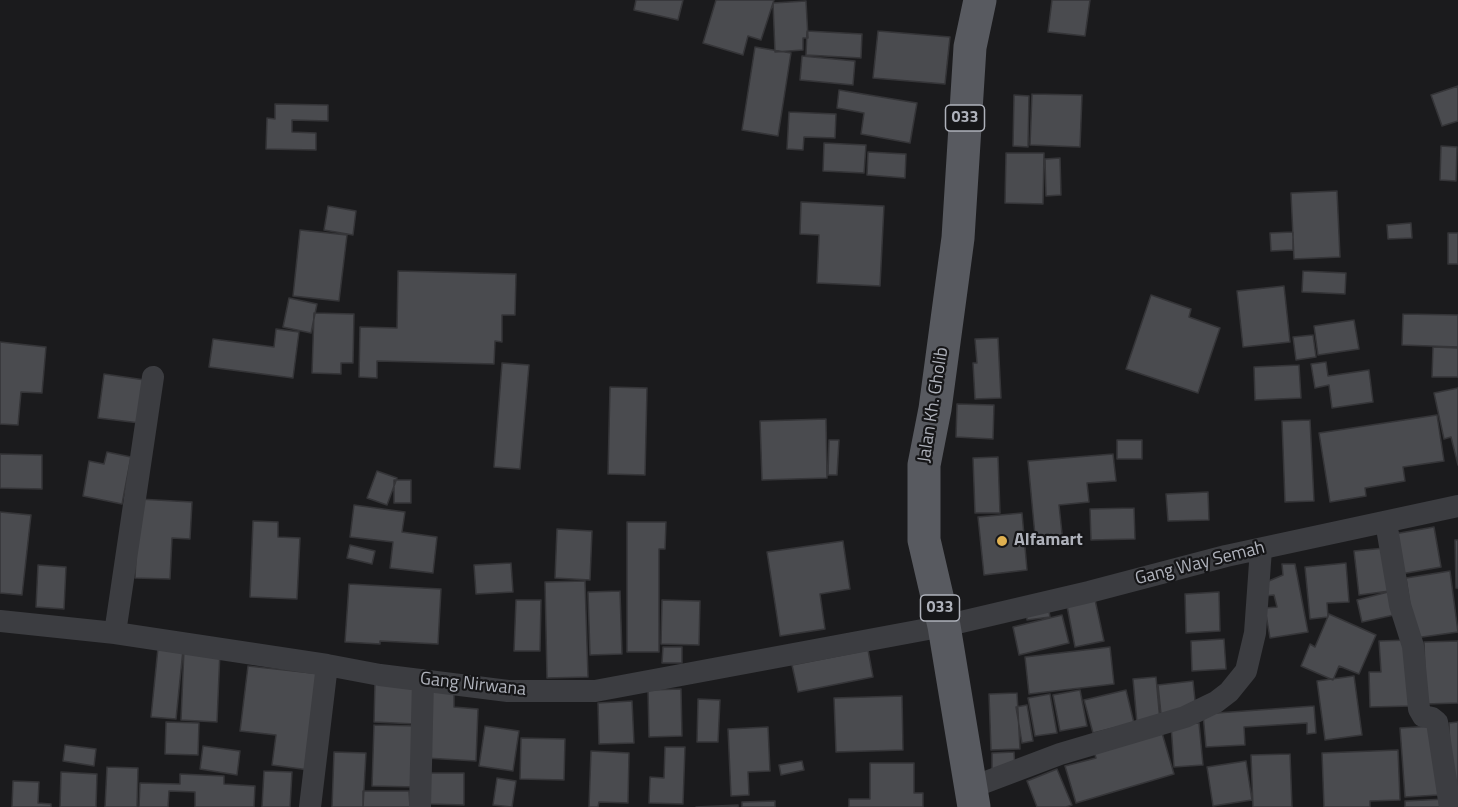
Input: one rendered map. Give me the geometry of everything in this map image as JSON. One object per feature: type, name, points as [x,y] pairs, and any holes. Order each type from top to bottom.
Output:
[{"type":"main road","name":"Jalan Kh. Gholib","points":[[972,798],[944,626],[924,540],[924,465],[935,409],[958,238],[970,47],[980,0]]},
{"type":"street","points":[[115,633],[153,377]]},
{"type":"street","name":"Gang Way Semah","points":[[944,626],[1261,549],[1458,506]]},
{"type":"street","points":[[1386,522],[1400,605],[1413,646],[1419,709],[1423,716],[1437,722],[1450,807]]},
{"type":"street","points":[[972,798],[1060,754],[1185,717],[1229,692],[1246,671],[1255,633],[1261,549]]},
{"type":"street","name":"Gang Nirwana","points":[[0,621],[115,633],[380,675],[508,691],[595,691],[944,626]]},
{"type":"street","points":[[310,807],[327,665]]},
{"type":"street","points":[[420,807],[423,680]]},
{"type":"building","points":[[636,0],[683,0],[678,20],[634,10]]},
{"type":"building","points":[[716,0],[774,0],[761,40],[748,36],[743,55],[703,43]]},
{"type":"building","points":[[1052,0],[1090,0],[1085,36],[1048,32]]},
{"type":"building","points":[[806,1],[808,38],[803,38],[803,50],[775,52],[773,3]]},
{"type":"building","points":[[807,31],[862,34],[861,58],[806,55]]},
{"type":"building","points":[[878,31],[950,37],[945,84],[873,78]]},
{"type":"building","points":[[755,47],[791,53],[778,136],[742,130]]},
{"type":"building","points":[[802,56],[855,61],[853,85],[800,80]]},
{"type":"building","points":[[1458,86],[1458,121],[1442,126],[1431,95]]},
{"type":"building","points":[[839,90],[917,103],[910,143],[861,134],[864,113],[837,108]]},
{"type":"building","points":[[1032,94],[1082,95],[1080,147],[1030,145]]},
{"type":"building","points":[[1014,95],[1029,96],[1028,147],[1013,146]]},
{"type":"building","points":[[275,104],[328,105],[328,121],[292,120],[292,132],[316,133],[316,150],[266,149],[267,118],[275,119]]},
{"type":"building","points":[[789,112],[836,114],[835,138],[804,137],[803,150],[787,149]]},
{"type":"building","points":[[824,143],[866,145],[864,173],[823,171]]},
{"type":"building","points":[[1441,146],[1457,147],[1456,181],[1440,180]]},
{"type":"building","points":[[868,152],[906,154],[905,178],[867,175]]},
{"type":"building","points":[[1006,153],[1044,153],[1043,204],[1005,203]]},
{"type":"building","points":[[1060,158],[1061,195],[1046,196],[1045,159]]},
{"type":"building","points":[[1337,191],[1340,257],[1294,259],[1291,193]]},
{"type":"building","points":[[801,202],[884,206],[880,286],[817,283],[819,235],[800,234]]},
{"type":"building","points":[[328,206],[356,211],[353,235],[324,230]]},
{"type":"building","points":[[1411,223],[1412,238],[1388,239],[1387,225]]},
{"type":"building","points":[[300,230],[347,235],[339,301],[293,296]]},
{"type":"building","points":[[1293,232],[1293,250],[1271,251],[1270,233]]},
{"type":"building","points":[[1448,233],[1458,233],[1458,264],[1448,264]]},
{"type":"building","points":[[398,271],[516,274],[515,315],[502,315],[502,342],[495,341],[494,364],[377,361],[377,378],[359,377],[360,327],[397,328]]},
{"type":"building","points":[[1303,271],[1346,273],[1345,294],[1302,292]]},
{"type":"building","points":[[1284,286],[1290,342],[1243,347],[1237,291]]},
{"type":"building","points":[[1151,295],[1191,309],[1189,317],[1220,328],[1198,393],[1126,369]]},
{"type":"building","points":[[289,298],[317,304],[311,333],[283,327]]},
{"type":"building","points":[[314,313],[354,314],[353,363],[341,363],[341,374],[312,373]]},
{"type":"building","points":[[1403,314],[1458,315],[1458,347],[1402,345]]},
{"type":"building","points":[[1354,320],[1359,349],[1318,355],[1314,326]]},
{"type":"building","points":[[276,329],[299,332],[293,378],[209,367],[213,339],[274,347]]},
{"type":"building","points":[[1313,335],[1316,357],[1296,360],[1293,337]]},
{"type":"building","points":[[998,338],[1001,398],[975,399],[973,363],[977,363],[975,339]]},
{"type":"building","points":[[0,342],[46,347],[42,393],[21,392],[18,425],[0,424]]},
{"type":"building","points":[[1433,347],[1458,348],[1458,377],[1432,377]]},
{"type":"building","points":[[1326,362],[1328,376],[1369,370],[1373,402],[1332,408],[1329,385],[1315,388],[1311,364]]},
{"type":"building","points":[[502,363],[529,365],[520,469],[494,467]]},
{"type":"building","points":[[1299,365],[1301,398],[1255,400],[1254,367]]},
{"type":"building","points":[[104,374],[145,380],[140,423],[98,418]]},
{"type":"building","points":[[610,387],[647,388],[645,475],[608,474]]},
{"type":"building","points":[[1458,388],[1458,465],[1451,437],[1444,439],[1434,393]]},
{"type":"building","points":[[957,404],[994,405],[993,439],[956,437]]},
{"type":"building","points":[[1437,415],[1444,461],[1403,467],[1405,481],[1365,488],[1366,496],[1330,502],[1319,433]]},
{"type":"building","points":[[826,419],[827,478],[762,480],[760,421]]},
{"type":"building","points":[[1310,420],[1314,501],[1285,502],[1282,421]]},
{"type":"building","points":[[829,440],[839,440],[837,475],[828,475]]},
{"type":"building","points":[[1117,440],[1142,440],[1142,459],[1117,459]]},
{"type":"building","points":[[107,452],[131,457],[122,504],[83,496],[89,461],[104,464]]},
{"type":"building","points":[[0,454],[42,455],[42,489],[0,488]]},
{"type":"building","points":[[1113,454],[1116,481],[1087,483],[1089,502],[1059,505],[1063,543],[1036,546],[1028,461]]},
{"type":"building","points":[[998,457],[1000,513],[975,513],[973,458]]},
{"type":"building","points":[[377,471],[397,478],[387,505],[367,498]]},
{"type":"building","points":[[394,480],[411,480],[411,503],[394,503]]},
{"type":"building","points":[[1208,492],[1209,520],[1168,521],[1166,494]]},
{"type":"building","points":[[139,499],[192,502],[190,539],[172,538],[170,579],[135,578]]},
{"type":"building","points":[[354,505],[405,512],[402,532],[437,537],[433,573],[390,568],[393,542],[350,537]]},
{"type":"building","points":[[1134,508],[1135,539],[1091,540],[1090,509]]},
{"type":"building","points":[[0,512],[31,515],[22,595],[0,593]]},
{"type":"building","points":[[1022,513],[1027,570],[984,575],[978,517]]},
{"type":"building","points":[[253,521],[278,522],[278,537],[300,538],[297,599],[250,597]]},
{"type":"building","points":[[627,522],[666,522],[665,549],[659,549],[659,652],[627,652]]},
{"type":"building","points":[[1434,527],[1441,567],[1401,574],[1394,534]]},
{"type":"building","points":[[557,529],[592,531],[590,580],[555,578]]},
{"type":"building","points":[[1455,540],[1458,540],[1458,588],[1456,588]]},
{"type":"building","points":[[843,541],[850,589],[820,594],[825,629],[780,636],[767,552]]},
{"type":"building","points":[[350,545],[375,551],[372,564],[347,558]]},
{"type":"building","points":[[1385,548],[1390,591],[1359,595],[1354,551]]},
{"type":"building","points":[[511,563],[513,592],[476,594],[474,565]]},
{"type":"building","points":[[1346,563],[1349,602],[1327,603],[1328,617],[1310,619],[1305,567]]},
{"type":"building","points":[[1282,564],[1295,564],[1308,632],[1270,638],[1265,608],[1277,607],[1274,595],[1264,596],[1264,583],[1283,575]]},
{"type":"building","points":[[38,565],[66,567],[64,609],[36,607]]},
{"type":"building","points":[[1450,571],[1458,632],[1415,638],[1406,578]]},
{"type":"building","points":[[585,581],[588,677],[547,678],[545,582]]},
{"type":"building","points":[[349,584],[441,589],[438,644],[345,642]]},
{"type":"building","points":[[620,591],[622,654],[590,655],[588,592]]},
{"type":"building","points":[[1219,592],[1220,631],[1186,633],[1185,594]]},
{"type":"building","points":[[1388,592],[1394,615],[1362,622],[1357,600]]},
{"type":"building","points":[[1094,595],[1104,641],[1075,647],[1066,601]]},
{"type":"building","points":[[516,600],[541,600],[540,651],[514,651]]},
{"type":"building","points":[[662,600],[700,601],[699,645],[661,644]]},
{"type":"building","points":[[1048,606],[1050,617],[1027,620],[1026,609]]},
{"type":"building","points":[[1329,614],[1376,635],[1359,674],[1339,666],[1333,680],[1301,666],[1310,644],[1315,647]]},
{"type":"building","points":[[1062,615],[1069,643],[1019,655],[1013,627]]},
{"type":"building","points":[[1224,639],[1226,669],[1192,671],[1191,641]]},
{"type":"building","points":[[1409,640],[1412,706],[1370,707],[1369,672],[1381,672],[1379,641]]},
{"type":"building","points":[[1458,641],[1458,703],[1426,704],[1424,642]]},
{"type":"building","points":[[663,647],[682,647],[682,663],[662,663]]},
{"type":"building","points":[[1110,647],[1114,684],[1029,694],[1025,657]]},
{"type":"building","points":[[158,648],[183,650],[176,719],[151,717]]},
{"type":"building","points":[[184,649],[220,651],[217,722],[181,720]]},
{"type":"building","points":[[868,650],[873,677],[798,692],[792,665]]},
{"type":"building","points":[[248,666],[321,674],[309,770],[272,765],[276,735],[240,731]]},
{"type":"building","points":[[1354,676],[1362,735],[1325,740],[1317,681]]},
{"type":"building","points":[[1156,677],[1160,721],[1137,723],[1133,679]]},
{"type":"building","points":[[1193,681],[1196,710],[1161,714],[1158,685]]},
{"type":"building","points":[[375,682],[418,684],[416,724],[374,722]]},
{"type":"building","points":[[681,689],[682,736],[649,737],[648,690]]},
{"type":"building","points":[[429,690],[454,692],[454,707],[478,709],[476,761],[426,758]]},
{"type":"building","points":[[1080,690],[1087,726],[1060,731],[1053,695]]},
{"type":"building","points":[[1126,690],[1134,723],[1093,733],[1084,700]]},
{"type":"building","points":[[1017,693],[1020,749],[991,750],[989,694]]},
{"type":"building","points":[[1050,694],[1057,733],[1035,736],[1028,698]]},
{"type":"building","points":[[902,696],[903,750],[836,752],[834,698]]},
{"type":"building","points":[[698,699],[720,700],[718,742],[697,742]]},
{"type":"building","points":[[632,701],[634,743],[599,744],[598,703]]},
{"type":"building","points":[[1027,705],[1033,741],[1022,743],[1016,707]]},
{"type":"building","points":[[1314,706],[1316,733],[1307,734],[1307,723],[1244,727],[1245,745],[1206,747],[1203,714]]},
{"type":"building","points":[[166,722],[199,723],[198,755],[165,754]]},
{"type":"building","points":[[1458,722],[1458,790],[1451,791],[1449,723]]},
{"type":"building","points":[[1199,723],[1203,765],[1174,767],[1171,725]]},
{"type":"building","points":[[374,725],[418,726],[416,787],[372,786]]},
{"type":"building","points":[[485,726],[519,731],[513,771],[479,766]]},
{"type":"building","points":[[1160,726],[1174,774],[1076,803],[1065,766],[1096,758],[1092,745]]},
{"type":"building","points":[[1433,726],[1438,795],[1405,797],[1400,728]]},
{"type":"building","points":[[768,727],[770,771],[748,772],[749,795],[731,796],[728,729]]},
{"type":"building","points":[[521,738],[565,739],[564,780],[520,779]]},
{"type":"building","points":[[65,745],[96,749],[94,766],[63,761]]},
{"type":"building","points":[[203,746],[240,751],[237,775],[200,769]]},
{"type":"building","points":[[665,747],[685,747],[683,804],[649,803],[650,777],[664,778]]},
{"type":"building","points":[[1398,750],[1400,800],[1370,801],[1370,807],[1324,807],[1322,753]]},
{"type":"building","points":[[591,751],[629,753],[628,803],[599,802],[598,807],[589,807]]},
{"type":"building","points":[[334,752],[366,753],[363,807],[332,807]]},
{"type":"building","points":[[1014,752],[1015,769],[992,770],[992,753]]},
{"type":"building","points":[[1290,754],[1292,807],[1253,807],[1251,755]]},
{"type":"building","points":[[802,761],[804,770],[781,775],[779,765]]},
{"type":"building","points":[[1246,761],[1252,800],[1213,806],[1207,767]]},
{"type":"building","points":[[870,763],[914,763],[914,793],[923,793],[923,807],[849,807],[849,799],[870,799]]},
{"type":"building","points":[[107,767],[138,768],[137,807],[105,807]]},
{"type":"building","points":[[1057,769],[1072,805],[1037,807],[1027,781]]},
{"type":"building","points":[[264,771],[292,772],[290,807],[262,807]]},
{"type":"building","points":[[61,772],[97,774],[96,807],[60,807]]},
{"type":"building","points":[[430,773],[464,773],[464,805],[430,804]]},
{"type":"building","points":[[180,774],[224,776],[224,784],[255,786],[254,807],[195,807],[195,792],[169,791],[168,807],[139,807],[140,783],[180,784]]},
{"type":"building","points":[[497,778],[516,781],[512,807],[493,805]]},
{"type":"building","points":[[13,781],[39,782],[38,803],[51,804],[51,807],[12,807]]},
{"type":"building","points":[[363,791],[409,791],[410,807],[363,807]]},
{"type":"building","points":[[1446,799],[1447,807],[1405,807],[1405,801]]},
{"type":"building","points":[[775,801],[775,807],[742,807],[742,802]]},
{"type":"building","points":[[738,805],[738,807],[696,807]]},
{"type":"place","name":"Alfamart","points":[[1002,541]]}]
